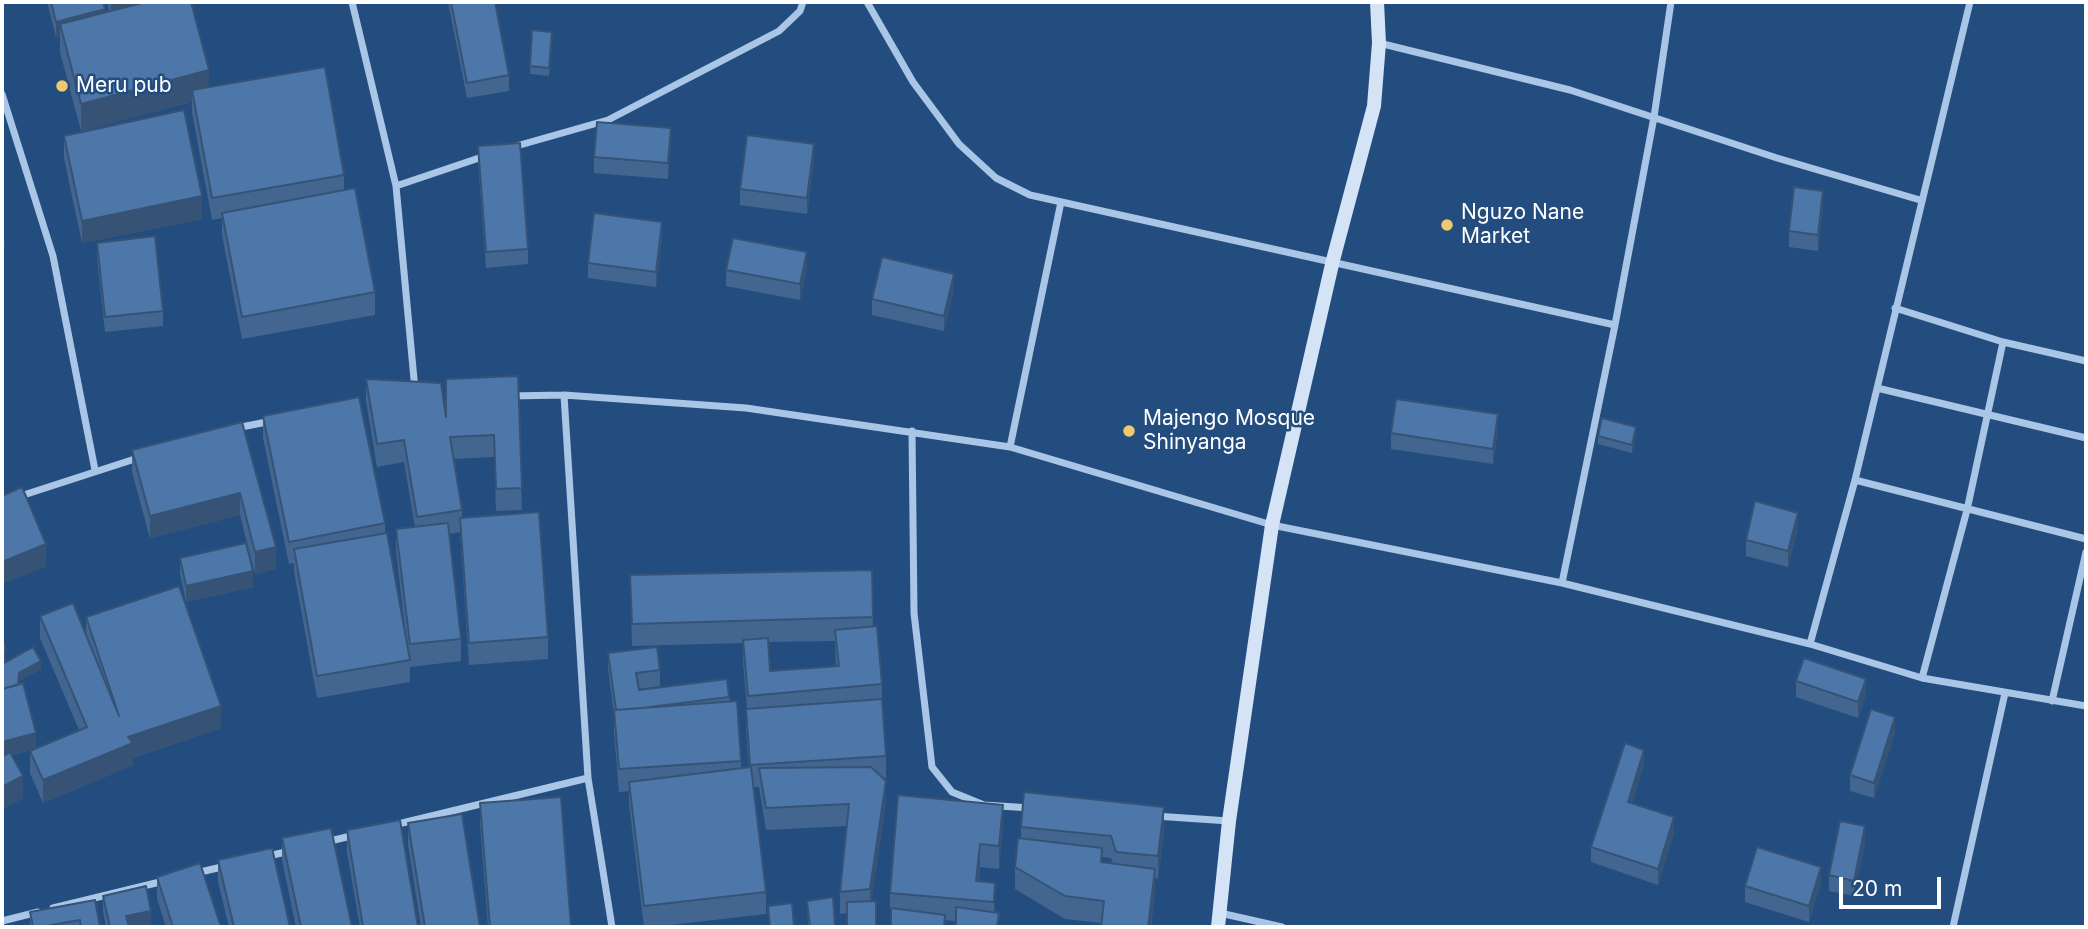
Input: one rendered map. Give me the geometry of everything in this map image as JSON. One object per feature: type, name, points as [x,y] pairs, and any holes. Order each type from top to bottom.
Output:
[{"type":"street","points":[[352,2],[396,186],[416,398]]},
{"type":"street","points":[[504,150],[608,120],[779,31],[800,11],[803,2]]},
{"type":"street","points":[[867,2],[913,82],[959,144],[996,178],[1030,195],[1333,260],[1615,325]]},
{"type":"street","points":[[1282,927],[1219,920],[1229,821],[1272,525],[1333,260],[1374,106],[1379,43],[1377,2]]},
{"type":"street","points":[[1562,583],[1615,325],[1654,117],[1671,2]]},
{"type":"street","points":[[1810,644],[1856,480],[1920,200],[1970,2]]},
{"type":"street","points":[[1379,43],[1570,90],[1920,200]]},
{"type":"street","points":[[2,94],[53,256],[96,471]]},
{"type":"street","points":[[396,186],[492,154]]},
{"type":"street","points":[[1010,447],[1061,202]]},
{"type":"street","points":[[1895,308],[2003,342],[2086,361]]},
{"type":"street","points":[[1922,678],[1990,415],[2003,342]]},
{"type":"street","points":[[1877,388],[2086,438]]},
{"type":"street","points":[[497,396],[564,395],[746,408],[1010,447],[1272,525],[1562,583],[1810,644],[1922,678],[2086,706]]},
{"type":"street","points":[[564,395],[588,778],[611,927]]},
{"type":"street","points":[[228,430],[281,420]]},
{"type":"street","points":[[912,431],[914,613],[932,767],[952,792],[984,805],[1038,809]]},
{"type":"street","points":[[2,502],[148,454]]},
{"type":"street","points":[[1856,480],[2086,539]]},
{"type":"street","points":[[2052,701],[2086,552]]},
{"type":"street","points":[[1953,927],[2005,692]]},
{"type":"street","points":[[388,827],[588,778]]},
{"type":"street","points":[[1147,816],[1229,821]]},
{"type":"street","points":[[322,843],[362,833]]},
{"type":"street","points":[[255,859],[295,849]]},
{"type":"street","points":[[188,875],[242,862]]},
{"type":"street","points":[[2,921],[175,878]]},
{"type":"building","points":[[51,2],[103,2],[105,9],[56,22]]},
{"type":"building","points":[[146,2],[191,2],[209,70],[81,104],[60,24]]},
{"type":"building","points":[[451,2],[495,2],[509,75],[467,83]]},
{"type":"building","points":[[532,30],[552,32],[549,68],[530,66]]},
{"type":"building","points":[[325,67],[344,175],[212,198],[192,90]]},
{"type":"building","points":[[184,110],[202,196],[82,221],[64,136]]},
{"type":"building","points":[[597,122],[671,128],[668,163],[594,157]]},
{"type":"building","points":[[747,135],[814,144],[807,198],[740,189]]},
{"type":"building","points":[[520,143],[528,249],[486,252],[478,146]]},
{"type":"building","points":[[1794,187],[1823,191],[1818,235],[1789,231]]},
{"type":"building","points":[[355,188],[375,292],[242,317],[222,213]]},
{"type":"building","points":[[594,213],[662,222],[656,272],[588,263]]},
{"type":"building","points":[[155,236],[163,311],[105,317],[97,243]]},
{"type":"building","points":[[733,238],[807,252],[800,284],[726,270]]},
{"type":"building","points":[[882,257],[954,274],[944,316],[872,299]]},
{"type":"building","points":[[518,376],[522,488],[496,489],[494,435],[450,437],[462,510],[417,517],[404,440],[377,444],[366,379],[441,383],[446,417],[446,379]]},
{"type":"building","points":[[359,397],[385,523],[289,542],[263,416]]},
{"type":"building","points":[[1396,399],[1498,414],[1493,449],[1391,433]]},
{"type":"building","points":[[1602,418],[1636,427],[1632,445],[1598,436]]},
{"type":"building","points":[[242,422],[276,547],[255,552],[240,493],[150,516],[132,450]]},
{"type":"building","points":[[22,487],[46,544],[2,562],[2,496]]},
{"type":"building","points":[[1755,501],[1798,513],[1788,551],[1746,540]]},
{"type":"building","points":[[539,512],[548,637],[469,643],[460,518]]},
{"type":"building","points":[[448,523],[461,639],[410,644],[396,529]]},
{"type":"building","points":[[387,533],[410,660],[317,676],[294,549]]},
{"type":"building","points":[[246,543],[253,571],[186,586],[180,558]]},
{"type":"building","points":[[872,570],[873,617],[632,624],[630,575]]},
{"type":"building","points":[[179,586],[221,706],[128,737],[133,743],[43,780],[30,751],[87,727],[40,616],[73,603],[119,716],[86,617]]},
{"type":"building","points":[[877,626],[882,684],[748,696],[743,640],[768,638],[770,671],[839,666],[835,630]]},
{"type":"building","points":[[33,647],[41,661],[19,673],[18,685],[2,689],[2,664]]},
{"type":"building","points":[[657,647],[660,670],[636,673],[639,690],[727,679],[729,697],[616,710],[608,653]]},
{"type":"building","points":[[1804,658],[1866,679],[1858,702],[1796,681]]},
{"type":"building","points":[[23,683],[36,733],[2,742],[2,689]]},
{"type":"building","points":[[882,699],[886,756],[750,765],[746,709]]},
{"type":"building","points":[[737,701],[741,761],[619,769],[614,710]]},
{"type":"building","points":[[1871,709],[1895,717],[1874,783],[1850,775]]},
{"type":"building","points":[[1625,743],[1644,750],[1628,802],[1674,817],[1658,869],[1591,847]]},
{"type":"building","points":[[10,752],[23,776],[2,787],[2,757]]},
{"type":"building","points":[[751,767],[766,892],[644,906],[629,782]]},
{"type":"building","points":[[871,767],[886,781],[870,889],[840,892],[849,804],[766,808],[759,768]]},
{"type":"building","points":[[1024,792],[1164,807],[1158,856],[1116,852],[1111,836],[1021,827]]},
{"type":"building","points":[[898,795],[1003,805],[999,846],[980,844],[976,881],[995,883],[994,902],[890,893]]},
{"type":"building","points":[[561,797],[571,927],[490,927],[480,803]]},
{"type":"building","points":[[462,814],[480,927],[425,927],[408,823]]},
{"type":"building","points":[[400,820],[418,927],[363,927],[347,830]]},
{"type":"building","points":[[1840,821],[1865,826],[1854,881],[1829,875]]},
{"type":"building","points":[[331,828],[352,927],[301,927],[282,838]]},
{"type":"building","points":[[1018,838],[1102,848],[1101,862],[1155,869],[1148,927],[1101,927],[1104,901],[1065,896],[1015,867]]},
{"type":"building","points":[[1757,847],[1821,867],[1809,906],[1745,886]]},
{"type":"building","points":[[272,848],[290,927],[234,927],[218,860]]},
{"type":"building","points":[[200,863],[221,927],[173,927],[157,877]]},
{"type":"building","points":[[146,886],[151,911],[126,916],[129,927],[110,927],[103,896]]},
{"type":"building","points":[[833,897],[835,927],[810,927],[807,901]]},
{"type":"building","points":[[95,900],[100,927],[81,927],[80,920],[33,927],[30,912]]},
{"type":"building","points":[[876,901],[876,927],[847,927],[847,902]]},
{"type":"building","points":[[792,903],[794,927],[770,927],[768,906]]},
{"type":"building","points":[[956,907],[999,913],[997,927],[956,927]]},
{"type":"building","points":[[891,908],[945,915],[944,927],[891,927]]},
{"type":"place","name":"Meru pub","points":[[62,86]]},
{"type":"place","name":"Nguzo Nane Market","points":[[1447,225]]},
{"type":"place","name":"Majengo Mosque Shinyanga","points":[[1129,431]]}]
